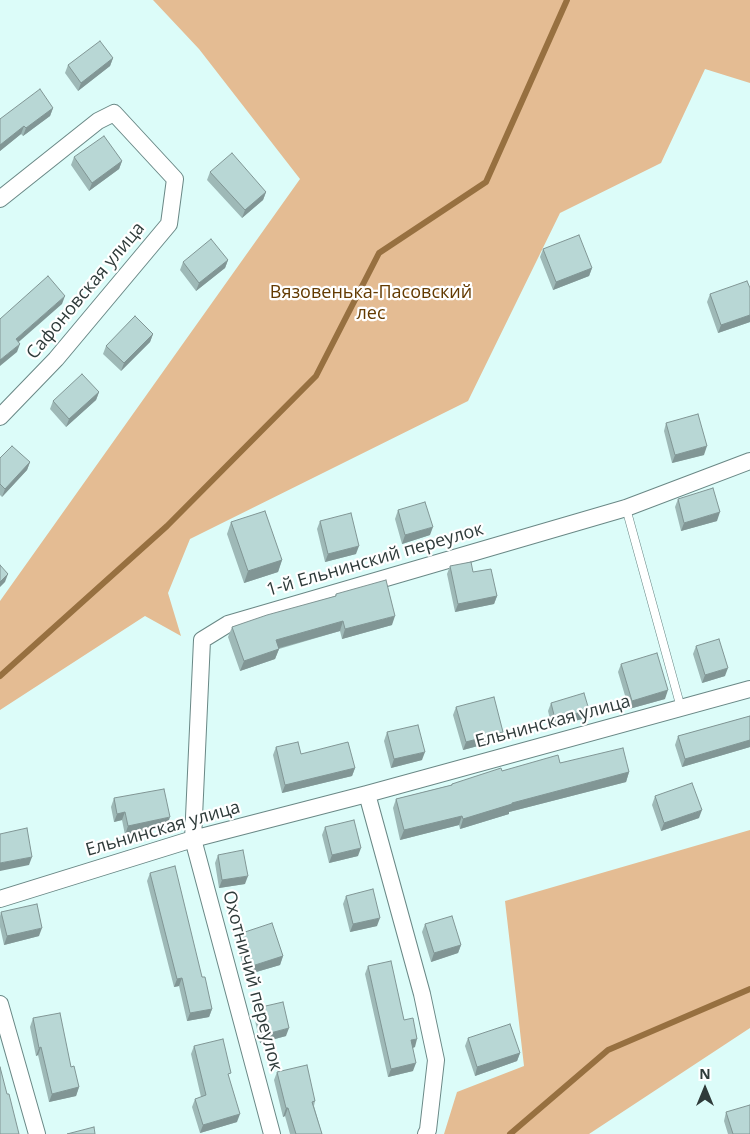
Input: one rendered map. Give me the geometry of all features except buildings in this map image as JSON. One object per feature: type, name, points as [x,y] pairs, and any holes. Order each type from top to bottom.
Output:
[{"type":"street","name":"Сафоновская улица","points":[[0,199],[98,121],[114,113],[175,179],[169,224],[56,359],[0,416]]},
{"type":"street","name":"1-й Ельнинский переулок","points":[[193,839],[202,640],[228,624],[626,508],[750,461]]},
{"type":"street","name":"Ельнинская улица","points":[[0,899],[193,839],[367,794],[750,689]]},
{"type":"street","points":[[367,794],[422,994],[436,1060],[426,1134]]},
{"type":"street","name":"Охотничий переулок","points":[[193,839],[272,1134]]},
{"type":"street","points":[[0,1004],[37,1134]]},
{"type":"lane","points":[[626,508],[681,708]]},
{"type":"green space","name":"Вязовенька-Пасовский лес","points":[[153,0],[750,0],[750,83],[705,69],[661,163],[560,213],[468,401],[190,539],[168,593],[181,636],[145,616],[0,710],[0,601],[300,179],[199,49]]},
{"type":"green space","points":[[750,830],[750,1028],[589,1134],[444,1134],[457,1092],[524,1066],[505,901]]},
{"type":"waterway","points":[[0,676],[167,526],[316,376],[379,253],[486,182],[567,0]]},
{"type":"waterway","points":[[510,1134],[608,1050],[750,989]]}]
